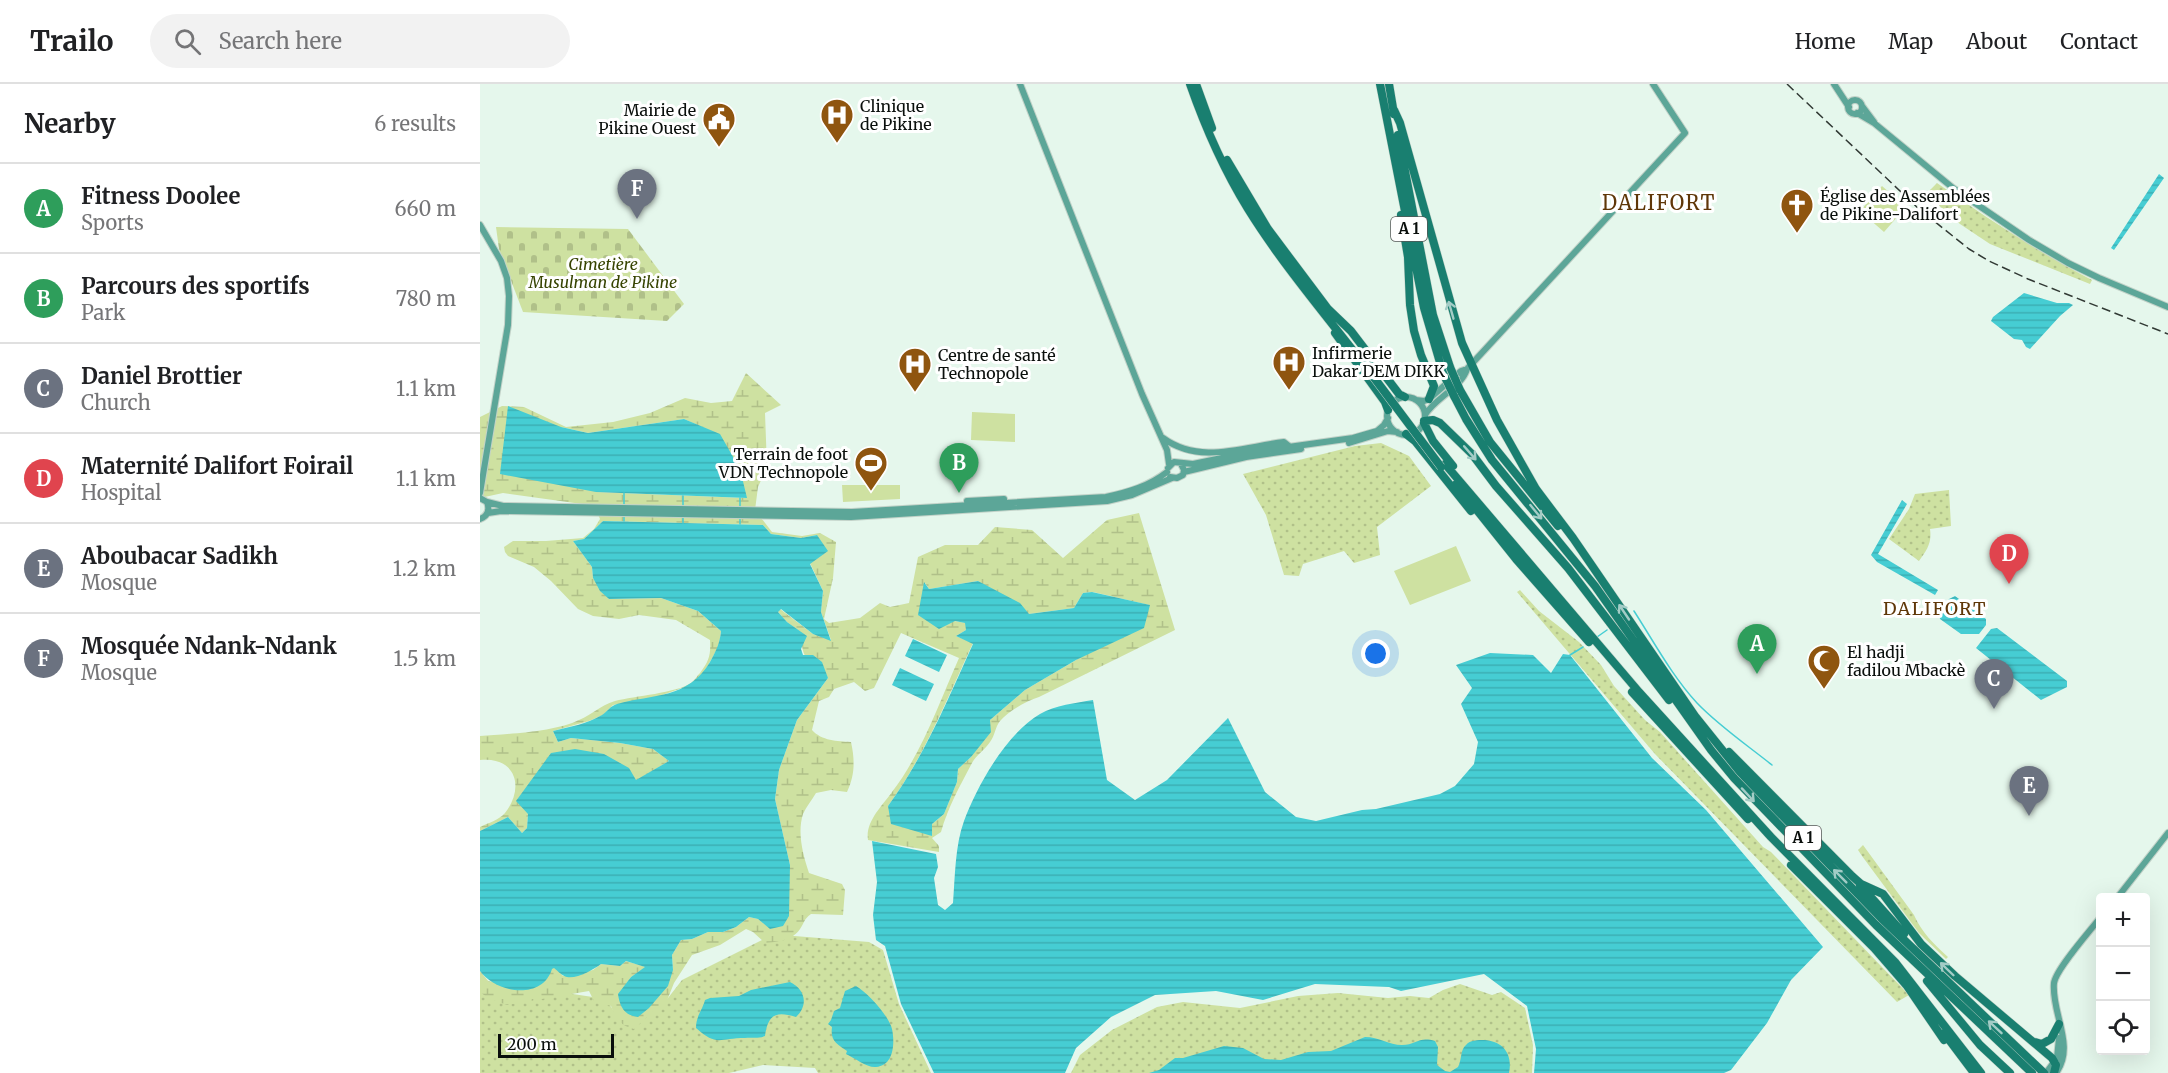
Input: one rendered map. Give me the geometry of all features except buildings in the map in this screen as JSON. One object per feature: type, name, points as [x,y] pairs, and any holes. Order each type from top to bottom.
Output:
[{"type":"highway","points":[[1190,84],[1206,126],[1248,209],[1443,465],[1519,557],[1720,790],[1948,1023],[1987,1073]]},
{"type":"highway","points":[[1196,84],[1212,128],[1254,208],[1323,307],[1340,342],[1385,402],[1388,414]]},
{"type":"highway","name":"A 1","points":[[1380,84],[1429,329],[1474,434],[1492,460],[1595,586],[1711,750],[1749,796],[1876,925],[2035,1070],[2045,1073]]},
{"type":"highway","name":"A 1","points":[[1389,84],[1446,370]]},
{"type":"highway","points":[[1394,110],[1400,123],[1452,314],[1469,367],[1522,467],[1602,580]]},
{"type":"highway","points":[[1399,181],[1398,193],[1407,252],[1410,310],[1417,344],[1434,386],[1429,399]]},
{"type":"highway","points":[[1323,307],[1351,331],[1399,394],[1405,397]]},
{"type":"highway","name":"A 1","points":[[1457,393],[1499,454],[1602,580],[1695,716],[1727,757],[1771,806],[2035,1070]]},
{"type":"highway","points":[[1519,557],[1505,531],[1433,441],[1424,420],[1440,423],[1472,454],[1496,486],[1585,589],[1641,660],[1681,716],[1711,750]]},
{"type":"highway","points":[[1406,434],[1415,441],[1495,540],[1519,557]]},
{"type":"highway","points":[[1695,716],[1762,787],[1852,876],[1861,884],[1883,894],[1921,944],[2055,1062],[2055,1073]]},
{"type":"highway","points":[[1852,876],[1945,980]]},
{"type":"highway","points":[[1876,925],[1930,984],[1980,1046],[2010,1073]]},
{"type":"highway","points":[[1907,981],[1978,1072]]},
{"type":"highway","points":[[1907,981],[1968,1073]]},
{"type":"highway","points":[[2027,1036],[2042,1044],[2051,1039],[2059,1020]]},
{"type":"main road","points":[[1020,84],[1142,394],[1167,450],[1170,475]]},
{"type":"main road","points":[[480,498],[503,506],[777,512],[886,511],[1106,497],[1137,489],[1170,475],[1179,478],[1184,472],[1246,457],[1358,442],[1388,431],[1406,434],[1419,430],[1432,404],[1463,377],[1469,367],[1685,133],[1653,84]]},
{"type":"main road","points":[[1834,84],[1862,106],[1875,123]]},
{"type":"main road","points":[[1834,84],[1852,112],[1875,123],[1953,188],[2030,240],[2068,263],[2168,307]]},
{"type":"main road","points":[[1849,107],[1855,100]]},
{"type":"main road","points":[[1857,113],[1862,106]]},
{"type":"main road","points":[[480,225],[501,261],[507,278],[509,296],[508,325],[480,493]]},
{"type":"main road","points":[[1169,464],[1199,463],[1289,446],[1367,435],[1382,428],[1393,402],[1405,397],[1424,402],[1469,367]]},
{"type":"main road","points":[[1416,399],[1422,406],[1424,420]]},
{"type":"main road","points":[[1388,414],[1397,432]]},
{"type":"main road","points":[[1162,437],[1175,446],[1190,451],[1214,454]]},
{"type":"main road","points":[[1199,463],[1214,454],[1284,442],[1289,446]]},
{"type":"main road","points":[[1167,450],[1180,463],[1184,472]]},
{"type":"main road","points":[[480,519],[488,513],[504,511],[806,517],[884,516],[1107,501],[1132,495],[1170,475]]},
{"type":"main road","points":[[777,512],[784,508],[867,508],[1100,494],[1106,497]]},
{"type":"main road","points":[[975,500],[991,503]]},
{"type":"main road","points":[[487,502],[488,513]]},
{"type":"main road","points":[[2120,893],[2168,833]]},
{"type":"main road","points":[[2055,1073],[2064,1055],[2055,995],[2055,979],[2096,923]]},
{"type":"main road","points":[[2045,1073],[2055,1062],[2059,1051],[2059,1020]]},
{"type":"green space","points":[[1937,183],[2013,234],[2092,280],[2090,284],[1990,244],[1960,224],[1926,194]]},
{"type":"green space","points":[[1882,186],[1906,207],[1884,232],[1860,211]]},
{"type":"green space","name":"Cimetière Musulman de Pikine","points":[[496,227],[628,229],[684,304],[667,321],[523,312],[499,249]]},
{"type":"green space","points":[[746,373],[781,405],[765,413],[767,467],[758,487],[755,510],[772,532],[802,536],[820,533],[836,542],[833,578],[824,619],[829,623],[860,618],[880,603],[890,607],[909,603],[918,557],[945,545],[978,545],[995,527],[1032,530],[1063,558],[1107,520],[1139,513],[1175,630],[1023,704],[1004,717],[998,723],[992,740],[972,763],[951,805],[941,832],[932,838],[939,846],[939,852],[868,840],[872,821],[912,761],[959,658],[901,633],[874,688],[865,691],[854,682],[834,689],[829,697],[819,701],[812,730],[825,738],[851,742],[854,761],[847,792],[831,790],[816,793],[801,821],[803,851],[809,873],[842,884],[845,890],[843,915],[811,914],[797,933],[775,942],[765,943],[746,929],[720,945],[692,955],[674,983],[668,998],[634,1029],[620,1021],[611,1006],[594,1001],[589,991],[507,1005],[488,998],[480,992],[480,971],[489,982],[555,967],[563,976],[593,970],[601,964],[620,966],[626,961],[646,967],[631,977],[626,984],[673,970],[672,955],[681,940],[692,939],[708,932],[723,932],[736,927],[749,917],[758,919],[770,928],[790,865],[775,799],[779,770],[797,720],[828,678],[804,654],[802,633],[778,612],[780,609],[813,634],[831,640],[821,612],[823,591],[810,563],[817,535],[801,538],[771,534],[763,525],[603,521],[584,539],[573,541],[592,567],[593,578],[609,599],[661,598],[698,611],[721,631],[719,646],[703,674],[693,684],[654,698],[613,705],[603,715],[553,731],[558,742],[571,738],[620,743],[653,749],[669,761],[636,781],[528,814],[527,828],[522,833],[508,817],[480,831],[480,827],[505,813],[515,794],[515,784],[514,776],[502,763],[480,760],[480,736],[531,732],[557,727],[579,720],[615,701],[666,692],[684,686],[691,683],[706,665],[709,658],[710,640],[676,620],[639,615],[619,619],[593,616],[578,609],[534,567],[508,556],[504,547],[513,541],[583,538],[594,529],[600,519],[597,512],[589,505],[503,493],[480,498],[480,417],[502,406],[524,407],[566,427],[613,422],[650,413],[685,398],[711,403],[732,401]],"holes":[[[684,419],[720,435],[746,498],[596,492],[561,427],[588,433]],[[978,581],[1029,614],[1074,608],[1083,593],[1093,592],[1149,605],[1076,660],[1025,690],[990,720],[971,757],[958,769],[957,782],[944,814],[932,824],[932,836],[888,806],[924,748],[973,643],[956,636],[966,630],[966,623],[919,615],[925,583],[929,589]]]},
{"type":"green space","points":[[972,412],[1015,414],[1015,442],[971,440]]},
{"type":"green space","points":[[1381,443],[1409,456],[1431,486],[1377,527],[1380,555],[1354,563],[1344,551],[1303,564],[1299,576],[1284,575],[1266,515],[1243,474],[1355,446]]},
{"type":"green space","name":"Terrain de foot VDN Technopole","points":[[842,485],[900,485],[900,499],[843,502]]},
{"type":"green space","points":[[1949,490],[1951,526],[1930,529],[1928,546],[1919,561],[1889,539],[1909,509],[1915,494]]},
{"type":"green space","points":[[1456,546],[1471,581],[1410,605],[1394,571]]},
{"type":"green space","points":[[1520,590],[1539,611],[1579,642],[1601,665],[1614,686],[1645,720],[1660,732],[1763,847],[1771,852],[1909,995],[1897,1002],[1655,754],[1517,592]]},
{"type":"green space","points":[[1863,845],[1925,933],[1948,957],[1946,959],[1919,933],[1862,856],[1858,850]]},
{"type":"green space","points":[[782,935],[869,942],[883,950],[899,1004],[931,1073],[818,1073],[815,1068],[763,1065],[729,1073],[480,1073],[480,980],[606,999],[615,1013],[668,998],[682,980],[768,937]]},
{"type":"green space","points":[[1460,984],[1492,995],[1501,992],[1525,1008],[1533,1045],[1532,1073],[1071,1073],[1080,1055],[1112,1030],[1157,1007],[1183,1002],[1240,1008],[1298,996],[1338,993],[1388,998],[1410,996],[1429,998]]},
{"type":"water","points":[[2159,174],[2164,178],[2114,250],[2111,248]]},
{"type":"water","points":[[2024,293],[2057,303],[2073,305],[2030,349],[2022,340],[2014,339],[1991,321]]},
{"type":"water","points":[[508,406],[561,427],[588,433],[684,419],[720,434],[740,469],[747,498],[596,492],[500,474]]},
{"type":"water","points":[[1902,500],[1907,504],[1878,554],[1938,590],[1935,595],[1877,562],[1871,555]]},
{"type":"water","points":[[603,521],[763,525],[771,534],[801,538],[817,535],[828,551],[810,564],[823,591],[821,612],[831,641],[813,634],[781,609],[778,612],[787,622],[807,636],[801,649],[803,655],[813,655],[822,662],[828,678],[797,720],[779,770],[775,799],[790,865],[789,916],[783,926],[770,929],[758,919],[749,917],[736,927],[723,932],[708,932],[692,939],[681,940],[672,955],[673,970],[668,986],[638,1017],[624,1010],[618,994],[631,977],[645,967],[626,961],[620,966],[601,964],[575,977],[563,976],[554,968],[539,986],[518,990],[487,979],[480,971],[480,831],[508,817],[522,833],[527,828],[528,814],[516,801],[551,753],[575,749],[604,754],[629,768],[636,780],[669,761],[653,749],[620,743],[571,738],[558,742],[553,731],[590,721],[617,704],[680,689],[701,674],[719,643],[721,631],[698,611],[661,598],[609,599],[600,591],[593,578],[592,567],[573,541],[584,539]]},
{"type":"water","points":[[978,581],[1020,603],[1029,614],[1074,608],[1083,593],[1092,592],[1150,605],[1144,628],[1076,660],[1025,690],[990,720],[991,732],[958,769],[957,782],[944,814],[932,824],[932,836],[891,824],[888,806],[924,748],[973,644],[956,636],[966,630],[965,623],[955,621],[939,629],[918,615],[924,582],[929,589]]},
{"type":"water","points":[[1955,596],[1986,619],[1986,625],[1979,634],[1961,634],[1940,619],[1939,614],[1949,599]]},
{"type":"water","points":[[1997,628],[2067,681],[2067,687],[2041,700],[1976,648],[1991,629]]},
{"type":"water","points":[[913,639],[947,655],[939,672],[905,656]]},
{"type":"water","points":[[1490,653],[1533,655],[1551,673],[1563,654],[1570,655],[1652,758],[1706,810],[1823,947],[1791,980],[1767,1023],[1731,1070],[1724,1073],[1534,1073],[1536,1049],[1527,1006],[1484,974],[1401,991],[1389,987],[1315,984],[1263,1000],[1216,991],[1155,995],[1111,1017],[1076,1048],[1065,1073],[934,1073],[901,1004],[885,946],[876,940],[873,915],[877,882],[872,841],[936,854],[938,867],[934,878],[938,905],[945,910],[953,903],[959,840],[970,807],[1004,747],[1028,723],[1052,708],[1093,700],[1107,780],[1135,800],[1167,780],[1228,718],[1265,792],[1296,817],[1316,821],[1440,794],[1455,786],[1474,764],[1478,742],[1461,704],[1472,688],[1456,665]]},
{"type":"water","points":[[900,668],[934,684],[926,701],[892,685]]},
{"type":"water","points":[[790,982],[802,993],[803,1007],[796,1017],[783,1014],[774,1016],[768,1023],[765,1036],[714,1040],[696,1028],[705,1000],[739,996],[751,990]]},
{"type":"water","points":[[856,986],[877,1005],[892,1029],[892,1053],[887,1063],[882,1066],[869,1066],[846,1054],[847,1051],[833,1039],[832,1027],[828,1024],[834,1011],[840,1008],[845,991]]},
{"type":"water","points":[[1365,1037],[1402,1045],[1421,1040],[1435,1041],[1438,1047],[1437,1065],[1450,1072],[1458,1067],[1464,1047],[1468,1043],[1477,1040],[1491,1041],[1501,1046],[1508,1054],[1509,1073],[1149,1073],[1159,1070],[1175,1058],[1183,1058],[1224,1046],[1243,1048],[1264,1059],[1281,1060],[1308,1052],[1331,1051]]},
{"type":"waterway","points":[[624,493],[624,505]]},
{"type":"waterway","points":[[683,496],[683,506]]},
{"type":"waterway","points":[[740,498],[740,506]]},
{"type":"waterway","points":[[683,518],[683,523]]},
{"type":"waterway","points":[[740,519],[740,524]]},
{"type":"waterway","points":[[1634,611],[1688,693],[1724,727],[1772,765]]},
{"type":"waterway","points":[[1597,637],[1607,630]]},
{"type":"waterway","points":[[1570,655],[1583,647]]},
{"type":"railway","points":[[1787,84],[1919,209],[1969,249],[2028,279],[2168,334]]},
{"type":"place","name":"Clinique de Pikine","points":[[837,144]]},
{"type":"place","name":"Mairie de Pikine Ouest","points":[[719,148]]},
{"type":"place","name":"Mosquée Ndank-Ndank","points":[[637,219]]},
{"type":"place","name":"Église des Assemblées de Pikine-Dalifort","points":[[1797,234]]},
{"type":"place","name":"Infirmerie Dakar DEM DIKK","points":[[1289,391]]},
{"type":"place","name":"Centre de santé Technopole","points":[[915,393]]},
{"type":"place","name":"Terrain de foot VDN Technopole","points":[[871,492]]},
{"type":"place","name":"Parcours des sportifs","points":[[959,493]]},
{"type":"place","name":"Maternité Dalifort Foirail","points":[[2009,584]]},
{"type":"place","name":"Fitness Doolee","points":[[1757,674]]},
{"type":"place","name":"El hadji fadilou Mbackè","points":[[1824,690]]},
{"type":"place","name":"Daniel Brottier","points":[[1994,709]]},
{"type":"place","name":"Aboubacar Sadikh","points":[[2029,816]]},
{"type":"district","name":"DALIFORT","points":[[1659,203]]},
{"type":"district","name":"DALIFORT","points":[[1935,609]]}]
